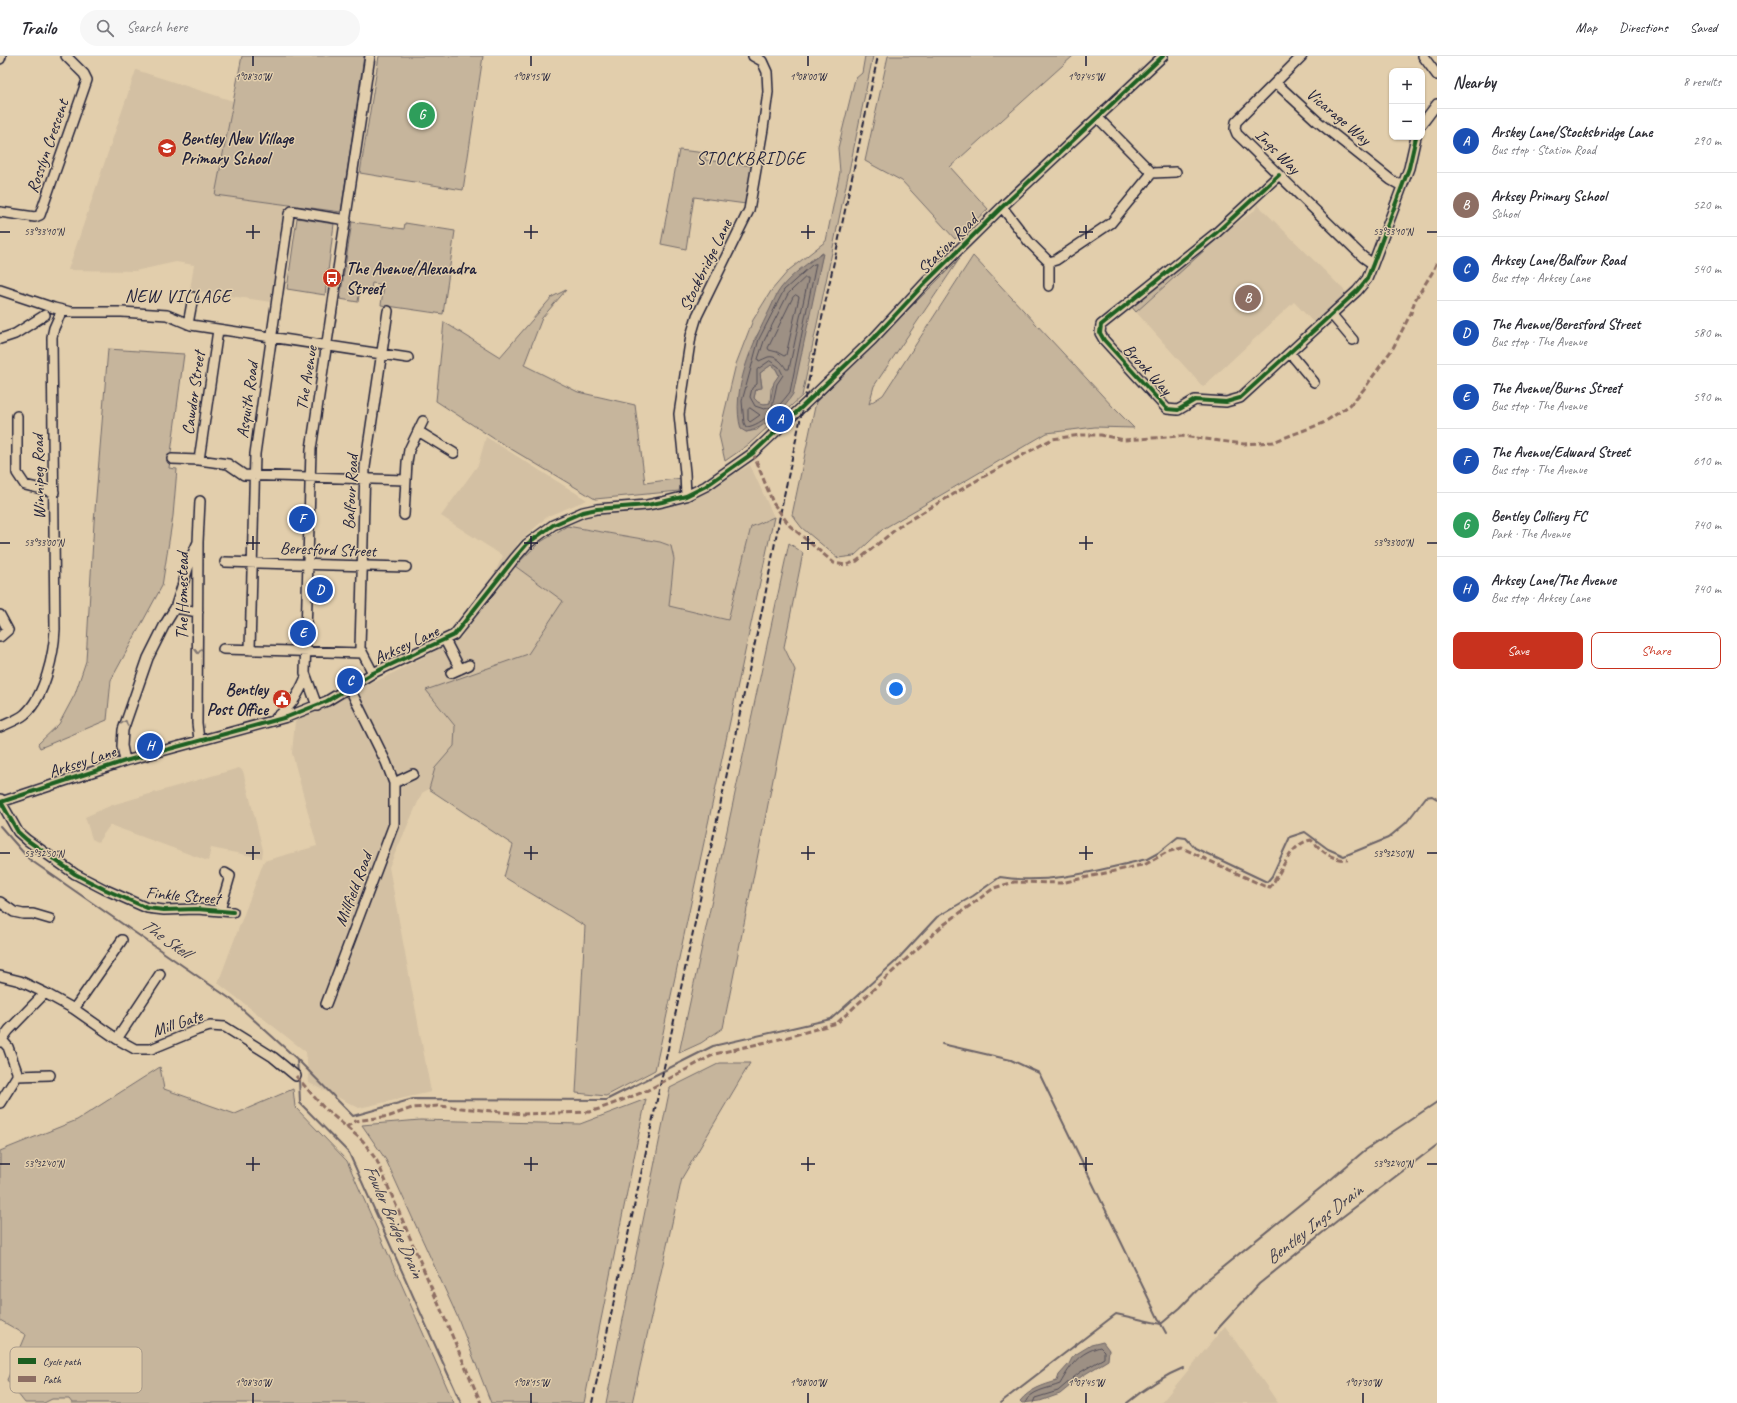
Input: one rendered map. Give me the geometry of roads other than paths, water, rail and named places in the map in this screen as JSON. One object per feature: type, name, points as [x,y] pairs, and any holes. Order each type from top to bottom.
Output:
[{"type":"street","name":"Rosslyn Crescent","points":[[0,212],[35,217],[40,215],[86,80],[84,74],[66,56]]},
{"type":"street","name":"The Avenue","points":[[317,706],[306,677],[305,652],[311,449],[370,56]]},
{"type":"street","name":"Stockbridge Lane","points":[[686,496],[685,473],[678,414],[691,336],[697,316],[749,210],[763,129],[768,92],[767,72],[762,61],[752,56]]},
{"type":"street","name":"Station Road","points":[[753,453],[872,340],[926,282],[1002,207],[1163,56]]},
{"type":"street","name":"Ings Way","points":[[1302,56],[1236,122],[1235,129],[1237,134],[1363,257],[1374,264]]},
{"type":"street","points":[[1423,56],[1437,75]]},
{"type":"street","name":"Vicarage Way","points":[[1276,83],[1317,121],[1391,180],[1402,186]]},
{"type":"street","points":[[1425,120],[1437,104]]},
{"type":"street","points":[[1098,118],[1152,173],[1176,172]]},
{"type":"street","name":"Brook Way","points":[[1280,175],[1216,234],[1101,324],[1100,333],[1104,340],[1167,409],[1178,410],[1195,400],[1226,402],[1240,398],[1332,316],[1362,285],[1367,279],[1374,264],[1409,168],[1415,140]]},
{"type":"street","points":[[1049,262],[1056,260],[1106,228],[1152,173]]},
{"type":"street","points":[[1002,207],[1029,242],[1049,262],[1049,286]]},
{"type":"street","name":"Asquith Road","points":[[250,650],[255,454],[289,214],[292,211],[346,220]]},
{"type":"street","points":[[0,290],[71,312],[122,312],[167,315],[188,324],[218,330],[408,358]]},
{"type":"street","points":[[188,324],[193,297]]},
{"type":"street","points":[[45,305],[45,315],[51,323],[55,325]]},
{"type":"street","name":"Winnipeg Road","points":[[0,727],[20,717],[29,710],[42,687],[54,649],[52,337],[55,325],[62,310]]},
{"type":"street","name":"Balfour Road","points":[[373,673],[360,648],[365,479],[366,457],[388,311]]},
{"type":"street","points":[[0,339],[15,334],[45,315]]},
{"type":"street","points":[[1332,316],[1353,340]]},
{"type":"street","name":"Cawdor Street","points":[[199,460],[218,330]]},
{"type":"street","points":[[1290,353],[1314,382]]},
{"type":"street","points":[[17,416],[17,473],[24,485],[54,492]]},
{"type":"street","points":[[404,515],[405,480],[409,450],[423,421]]},
{"type":"street","points":[[418,431],[454,453]]},
{"type":"street","name":"Arksey Lane","points":[[0,802],[125,761],[273,720],[317,706],[373,673],[454,635],[527,544],[553,525],[583,512],[597,509],[647,505],[686,496],[706,486],[753,453]]},
{"type":"street","points":[[172,459],[199,460],[228,464],[244,475],[254,476],[405,480]]},
{"type":"street","points":[[198,542],[200,501]]},
{"type":"street","name":"The Homestead","points":[[125,761],[122,746],[123,730],[148,658],[175,608],[198,542]]},
{"type":"street","name":"The Homestead","points":[[198,542],[197,723],[199,740]]},
{"type":"street","name":"Beresford Street","points":[[225,562],[406,567]]},
{"type":"street","points":[[175,608],[198,612]]},
{"type":"street","points":[[0,615],[8,630],[0,637]]},
{"type":"street","points":[[445,640],[465,667],[451,673]]},
{"type":"street","points":[[223,649],[362,653]]},
{"type":"street","points":[[273,720],[288,708],[295,700],[306,677]]},
{"type":"street","name":"Millfield Road","points":[[326,1004],[393,830],[394,783],[386,762],[349,688]]},
{"type":"street","points":[[394,783],[413,774]]},
{"type":"street","name":"Finkle Street","points":[[0,802],[18,832],[27,840],[75,874],[104,889],[147,908],[164,910],[220,910],[234,912]]},
{"type":"street","points":[[220,910],[230,874]]},
{"type":"street","points":[[0,902],[14,912],[33,914],[50,919]]},
{"type":"street","points":[[74,1009],[122,940]]},
{"type":"street","points":[[117,1039],[160,974]]},
{"type":"street","name":"Mill Gate","points":[[0,976],[20,981],[45,993],[74,1009],[117,1039],[135,1049],[151,1049],[210,1026],[225,1027],[273,1057],[296,1076]]},
{"type":"street","points":[[0,1103],[17,1076],[16,1065],[8,1047],[1,1041],[9,1030],[45,993]]},
{"type":"street","points":[[17,1076],[50,1075]]},
{"type":"water","points":[[823,253],[793,394],[773,418],[760,427],[746,432],[741,429],[738,414],[738,399],[750,352],[779,290],[795,273]],"holes":[[[771,365],[776,369],[779,375],[774,382],[770,403],[759,403],[754,398],[756,389],[762,388],[760,373]]]},
{"type":"water","points":[[1103,1342],[1109,1350],[1108,1360],[1082,1376],[1060,1394],[1040,1401],[1022,1403],[1020,1401],[1032,1390],[1057,1381],[1059,1375],[1069,1364],[1073,1356],[1091,1345]]},
{"type":"waterway","name":"The Skell","points":[[0,826],[29,859],[232,1000],[297,1059],[353,1116],[413,1099],[606,1100],[713,1046],[831,1019],[895,962],[937,917],[973,896],[1000,877],[1019,879],[1056,878],[1111,868],[1147,859],[1158,853],[1178,837],[1186,838],[1195,848],[1267,882],[1272,876],[1290,837],[1305,832],[1328,849],[1344,856],[1388,838],[1406,823],[1426,797],[1432,796],[1437,799]]},
{"type":"waterway","points":[[942,1044],[1011,1060],[1039,1073],[1161,1324],[1180,1308],[1208,1279],[1364,1151],[1437,1102]]},
{"type":"waterway","name":"Fowler Bridge Drain","points":[[297,1060],[298,1073]]},
{"type":"waterway","name":"Fowler Bridge Drain","points":[[299,1078],[300,1103],[349,1153],[461,1403]]},
{"type":"waterway","name":"Bentley Ings Drain","points":[[1214,1333],[1259,1284],[1337,1221],[1437,1145]]},
{"type":"waterway","name":"Fowler Bridge Drain","points":[[1000,1403],[1116,1314],[1161,1324],[1166,1333]]},
{"type":"waterway","points":[[1127,1403],[1154,1383],[1183,1368]]},
{"type":"railway","points":[[592,1403],[765,596],[782,505],[878,56]]},
{"type":"place","name":"Bentley Colliery FC","points":[[422,115]]},
{"type":"place","name":"Bentley New Village Primary School","points":[[167,148]]},
{"type":"place","name":"The Avenue/Alexandra Street","points":[[332,278]]},
{"type":"place","name":"Arksey Primary School","points":[[1248,298]]},
{"type":"place","name":"Arskey Lane/Stocksbridge Lane","points":[[780,419]]},
{"type":"place","name":"The Avenue/Edward Street","points":[[302,519]]},
{"type":"place","name":"The Avenue/Beresford Street","points":[[320,590]]},
{"type":"place","name":"The Avenue/Burns Street","points":[[303,633]]},
{"type":"place","name":"Arksey Lane/Balfour Road","points":[[350,681]]},
{"type":"place","name":"Bentley Post Office","points":[[282,699]]},
{"type":"place","name":"Arksey Lane/The Avenue","points":[[150,746]]},
{"type":"district","name":"STOCKBRIDGE","points":[[751,158]]},
{"type":"district","name":"NEW VILLAGE","points":[[178,296]]}]
